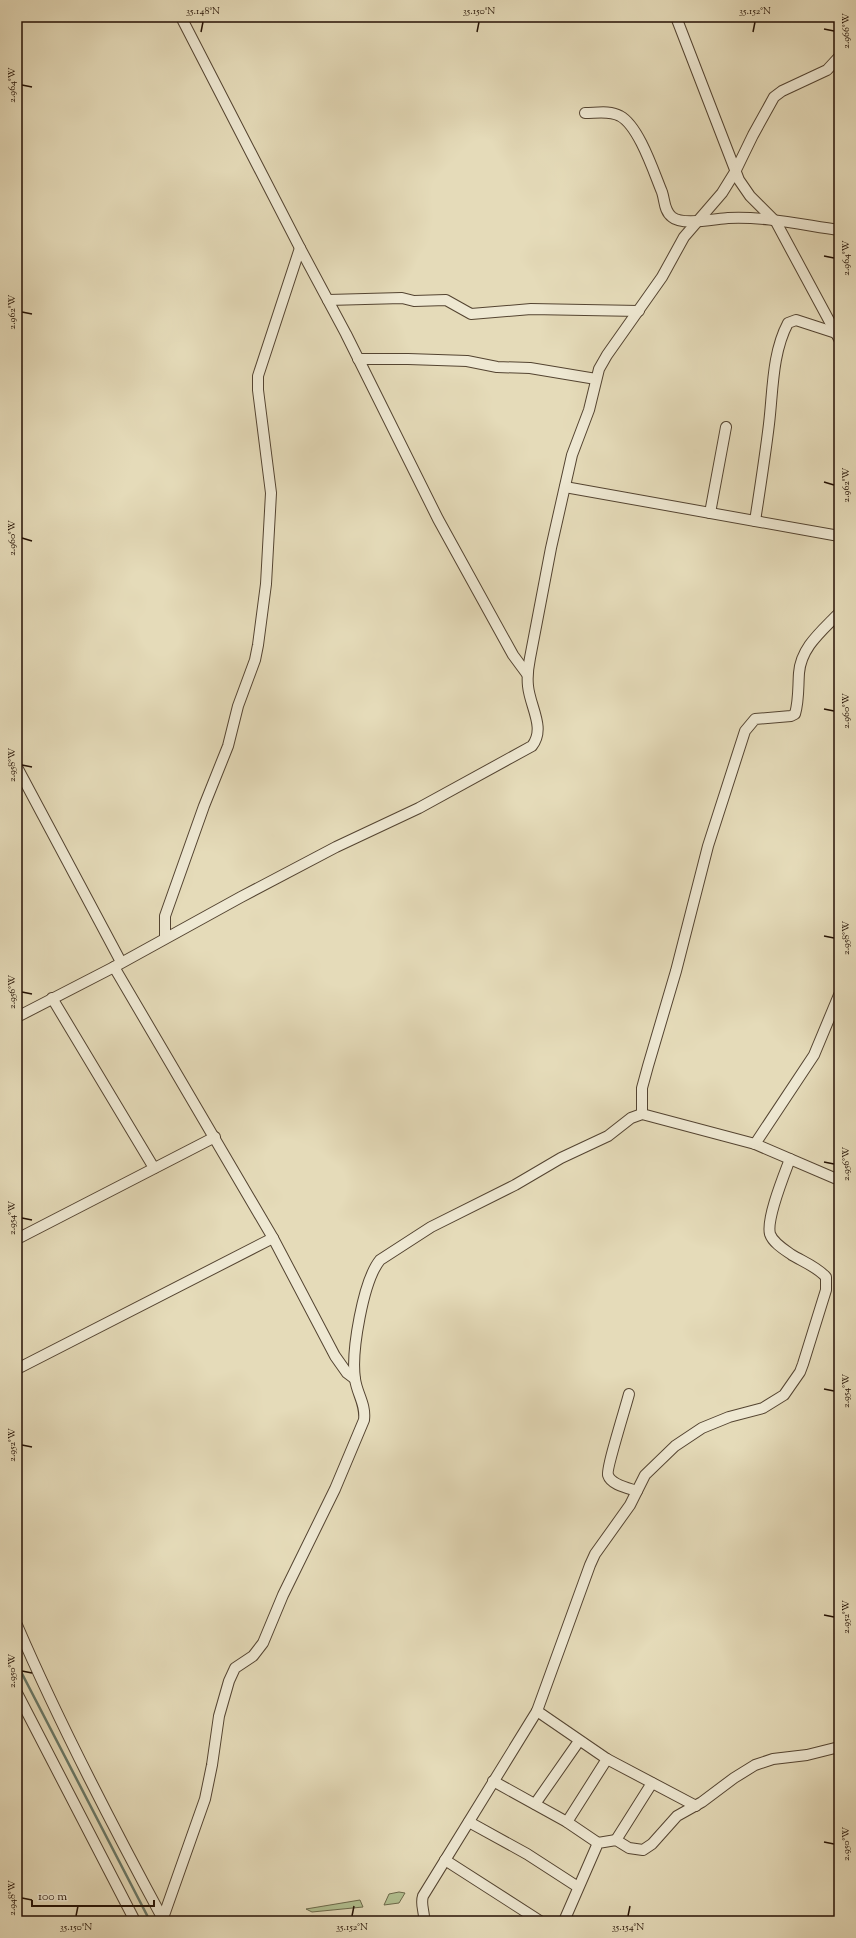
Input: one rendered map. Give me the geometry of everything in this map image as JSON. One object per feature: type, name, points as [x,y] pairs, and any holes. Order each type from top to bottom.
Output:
[{"type":"street","points":[[181,17],[328,300],[442,526],[513,655],[527,674]]},
{"type":"street","points":[[676,17],[735,172],[750,196],[776,222],[838,336]]},
{"type":"street","points":[[17,1017],[336,847],[419,808],[532,746],[536,740],[539,729],[530,699],[527,674],[551,548],[572,455],[589,410],[596,379],[607,355],[662,277],[684,237],[697,220],[722,193],[735,172],[774,97],[782,91],[827,70],[839,57]]},
{"type":"street","points":[[585,113],[612,113],[621,116],[627,121],[644,150],[663,195],[668,214],[679,221],[686,223],[697,220],[745,217],[839,230]]},
{"type":"street","points":[[165,938],[165,916],[204,806],[226,752],[238,706],[255,660],[258,645],[266,584],[272,493],[258,390],[258,376],[300,248]]},
{"type":"street","points":[[328,300],[402,298],[414,301],[446,300],[470,314],[531,309],[638,311]]},
{"type":"street","points":[[755,521],[769,425],[775,363],[788,322],[796,320],[838,336]]},
{"type":"street","points":[[358,360],[408,359],[467,361],[497,367],[530,368],[596,379]]},
{"type":"street","points":[[710,513],[726,427]]},
{"type":"street","points":[[565,486],[839,536]]},
{"type":"street","points":[[642,1114],[642,1088],[676,972],[708,846],[745,731],[755,719],[790,716],[795,714],[797,707],[799,673],[806,647],[839,613]]},
{"type":"street","points":[[17,767],[117,965],[273,1238],[334,1356],[347,1373],[355,1379]]},
{"type":"street","points":[[755,1144],[814,1055],[839,995]]},
{"type":"street","points":[[52,998],[154,1168]]},
{"type":"street","points":[[163,1920],[205,1799],[212,1766],[219,1716],[229,1681],[239,1664],[253,1656],[263,1643],[283,1595],[335,1489],[364,1420],[365,1408],[355,1379],[359,1314],[371,1274],[380,1260],[432,1227],[515,1185],[561,1158],[608,1136],[631,1118],[642,1114],[755,1144],[839,1180]]},
{"type":"street","points":[[17,1239],[215,1137]]},
{"type":"street","points":[[424,1921],[421,1903],[423,1896],[537,1711],[590,1565],[602,1544],[624,1516],[645,1475],[674,1446],[702,1428],[729,1417],[763,1408],[774,1403],[784,1395],[800,1372],[817,1321],[826,1284],[826,1277],[820,1271],[787,1251],[770,1235],[769,1229],[772,1213],[790,1159]]},
{"type":"street","points":[[17,1369],[273,1238]]},
{"type":"street","points":[[629,1394],[608,1465],[607,1474],[613,1482],[637,1491]]},
{"type":"street","points":[[17,1625],[59,1717],[124,1847],[163,1920]]},
{"type":"street","points":[[17,1693],[135,1921]]},
{"type":"street","points":[[537,1711],[607,1759],[696,1806]]},
{"type":"street","points":[[535,1804],[579,1741]]},
{"type":"street","points":[[493,1781],[567,1822],[598,1843],[616,1840],[630,1848],[643,1850],[652,1844],[676,1816],[696,1806],[755,1765],[774,1759],[807,1755],[839,1747]]},
{"type":"street","points":[[567,1822],[607,1759]]},
{"type":"street","points":[[616,1840],[652,1783]]},
{"type":"street","points":[[469,1822],[527,1854],[578,1887]]},
{"type":"street","points":[[564,1921],[598,1843]]},
{"type":"street","points":[[445,1860],[540,1921]]},
{"type":"green space","points":[[399,1892],[405,1893],[399,1903],[384,1905],[389,1894]]},
{"type":"green space","points":[[360,1900],[363,1907],[312,1912],[306,1909]]},
{"type":"waterway","points":[[17,1664],[150,1921]]}]
